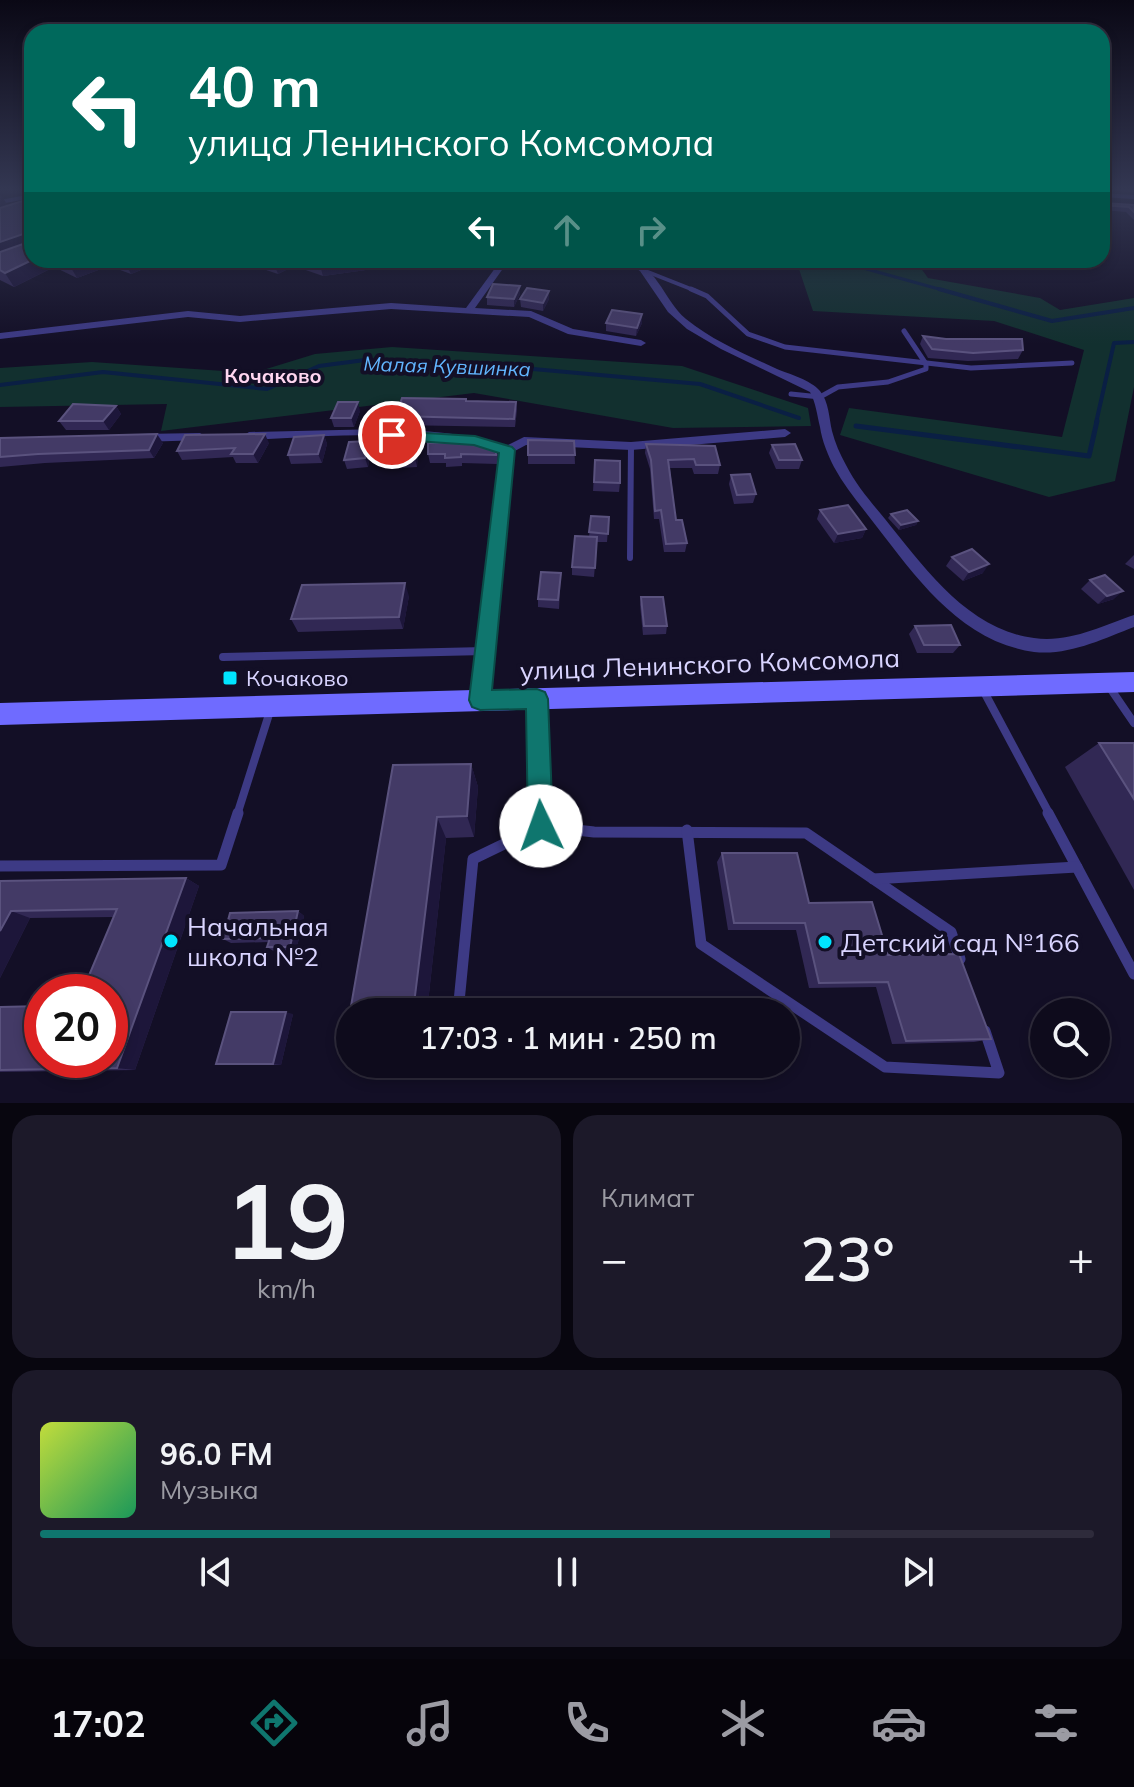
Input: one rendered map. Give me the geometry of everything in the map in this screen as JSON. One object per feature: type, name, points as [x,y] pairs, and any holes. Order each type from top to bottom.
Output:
[{"type":"main road","name":"улица Ленинского Комсомола","points":[[0,714],[1134,682]]},
{"type":"street","points":[[470,309],[499,268]]},
{"type":"street","points":[[643,268],[663,300],[690,327],[814,390],[820,397],[827,432],[845,475],[907,555],[955,607],[975,623],[1017,642],[1051,646],[1134,621]]},
{"type":"street","points":[[0,336],[188,314],[240,319],[391,306],[531,314],[571,332],[641,343]]},
{"type":"street","points":[[238,436],[366,434],[631,446],[785,433]]},
{"type":"street","points":[[134,438],[208,437]]},
{"type":"street","points":[[475,441],[507,450],[524,441]]},
{"type":"street","points":[[480,700],[507,450]]},
{"type":"lane","points":[[648,272],[707,296],[748,334],[785,347],[971,368],[1072,363]]},
{"type":"lane","points":[[791,394],[820,397],[838,387],[888,382],[919,373],[926,369],[926,364],[904,331]]},
{"type":"lane","points":[[630,558],[631,446]]},
{"type":"lane","points":[[223,657],[485,651]]},
{"type":"lane","points":[[1106,683],[1134,723]]},
{"type":"lane","points":[[981,687],[1134,974]]},
{"type":"lane","points":[[537,699],[541,826]]},
{"type":"lane","points":[[0,866],[221,865],[272,706]]},
{"type":"lane","points":[[459,998],[473,859],[541,826],[594,832],[687,830],[806,833],[951,932],[966,974]]},
{"type":"lane","points":[[687,830],[701,944],[885,1067],[999,1073],[980,1017]]},
{"type":"lane","points":[[870,879],[1077,867]]},
{"type":"green space","points":[[799,268],[921,268],[928,278],[1040,298],[1060,310],[1134,298],[1134,387],[1115,481],[1049,497],[840,435],[849,408],[1062,437],[1084,350],[994,321],[813,311]]},
{"type":"green space","points":[[392,347],[682,366],[808,408],[811,426],[673,428],[474,393],[161,431],[167,404],[0,407],[0,368],[92,362],[253,373],[315,354]]},
{"type":"building","points":[[24,244],[24,264],[5,273],[0,270],[0,252]]},
{"type":"building","points":[[493,284],[520,286],[514,299],[487,297]]},
{"type":"building","points":[[527,288],[549,291],[543,303],[520,299]]},
{"type":"building","points":[[612,310],[642,314],[637,328],[606,323]]},
{"type":"building","points":[[923,336],[1022,339],[1023,350],[973,353],[932,349]]},
{"type":"building","points":[[402,398],[516,402],[514,419],[396,416]]},
{"type":"building","points":[[338,402],[358,402],[351,418],[331,418]]},
{"type":"building","points":[[73,404],[116,406],[103,421],[59,421]]},
{"type":"building","points":[[157,434],[149,450],[0,457],[0,438]]},
{"type":"building","points":[[265,434],[253,454],[231,454],[235,448],[177,451],[185,435]]},
{"type":"building","points":[[324,435],[318,454],[288,455],[294,437]]},
{"type":"building","points":[[528,440],[574,441],[575,455],[528,455]]},
{"type":"building","points":[[368,441],[365,458],[344,460],[349,442]]},
{"type":"building","points":[[416,441],[415,458],[397,459],[399,442]]},
{"type":"building","points":[[480,441],[497,445],[496,455],[461,454],[461,457],[445,458],[445,454],[428,454],[428,443]]},
{"type":"building","points":[[646,444],[715,446],[720,465],[696,465],[694,459],[668,460],[676,520],[682,520],[687,543],[666,544],[661,510],[655,511],[651,460]]},
{"type":"building","points":[[795,444],[802,460],[779,460],[772,445]]},
{"type":"building","points":[[595,460],[620,461],[620,483],[594,482]]},
{"type":"building","points":[[750,474],[756,494],[737,495],[731,475]]},
{"type":"building","points":[[848,505],[866,529],[838,534],[820,510]]},
{"type":"building","points":[[907,510],[918,521],[901,525],[891,514]]},
{"type":"building","points":[[591,516],[609,517],[608,534],[589,532]]},
{"type":"building","points":[[575,536],[597,537],[595,568],[572,567]]},
{"type":"building","points":[[972,549],[989,564],[969,572],[952,557]]},
{"type":"building","points":[[541,572],[561,573],[558,600],[538,599]]},
{"type":"building","points":[[1105,575],[1123,591],[1107,596],[1090,580]]},
{"type":"building","points":[[405,583],[399,617],[291,619],[302,585]]},
{"type":"building","points":[[641,597],[663,597],[667,626],[644,626]]},
{"type":"building","points":[[951,625],[960,645],[924,645],[915,626]]},
{"type":"building","points":[[1099,743],[1134,743],[1134,799]]},
{"type":"building","points":[[471,764],[467,816],[437,817],[415,998],[352,998],[393,765]]},
{"type":"building","points":[[722,853],[797,853],[809,903],[872,902],[888,955],[959,954],[991,1039],[906,1041],[888,982],[819,983],[805,923],[734,923]]},
{"type":"building","points":[[186,878],[128,1038],[128,974],[90,974],[117,909],[11,911],[0,931],[0,881]]},
{"type":"building","points":[[298,911],[290,947],[267,947],[270,938],[223,939],[230,913]]},
{"type":"building","points":[[24,1006],[24,1070],[0,1070],[0,1007]]},
{"type":"building","points":[[231,1012],[286,1012],[273,1064],[216,1064]]},
{"type":"waterway","points":[[863,268],[946,291]]},
{"type":"waterway","points":[[939,289],[1052,321],[1134,308]]},
{"type":"waterway","name":"Малая Кувшинка","points":[[1096,423],[1114,343],[1134,342]]},
{"type":"waterway","name":"Малая Кувшинка","points":[[0,385],[103,372],[267,389],[319,366],[365,360],[489,365],[700,384],[799,418]]},
{"type":"waterway","name":"Малая Кувшинка","points":[[856,426],[1089,456],[1097,421]]},
{"type":"place","name":"Кочаково","points":[[230,678]]},
{"type":"place","name":"Начальная школа №2","points":[[171,941]]},
{"type":"place","name":"Детский сад №166","points":[[825,942]]},
{"type":"district","name":"Кочаково","points":[[273,375]]},
{"type":"route","points":[[392,435],[475,441],[507,450],[480,700],[537,699],[541,826]]}]
